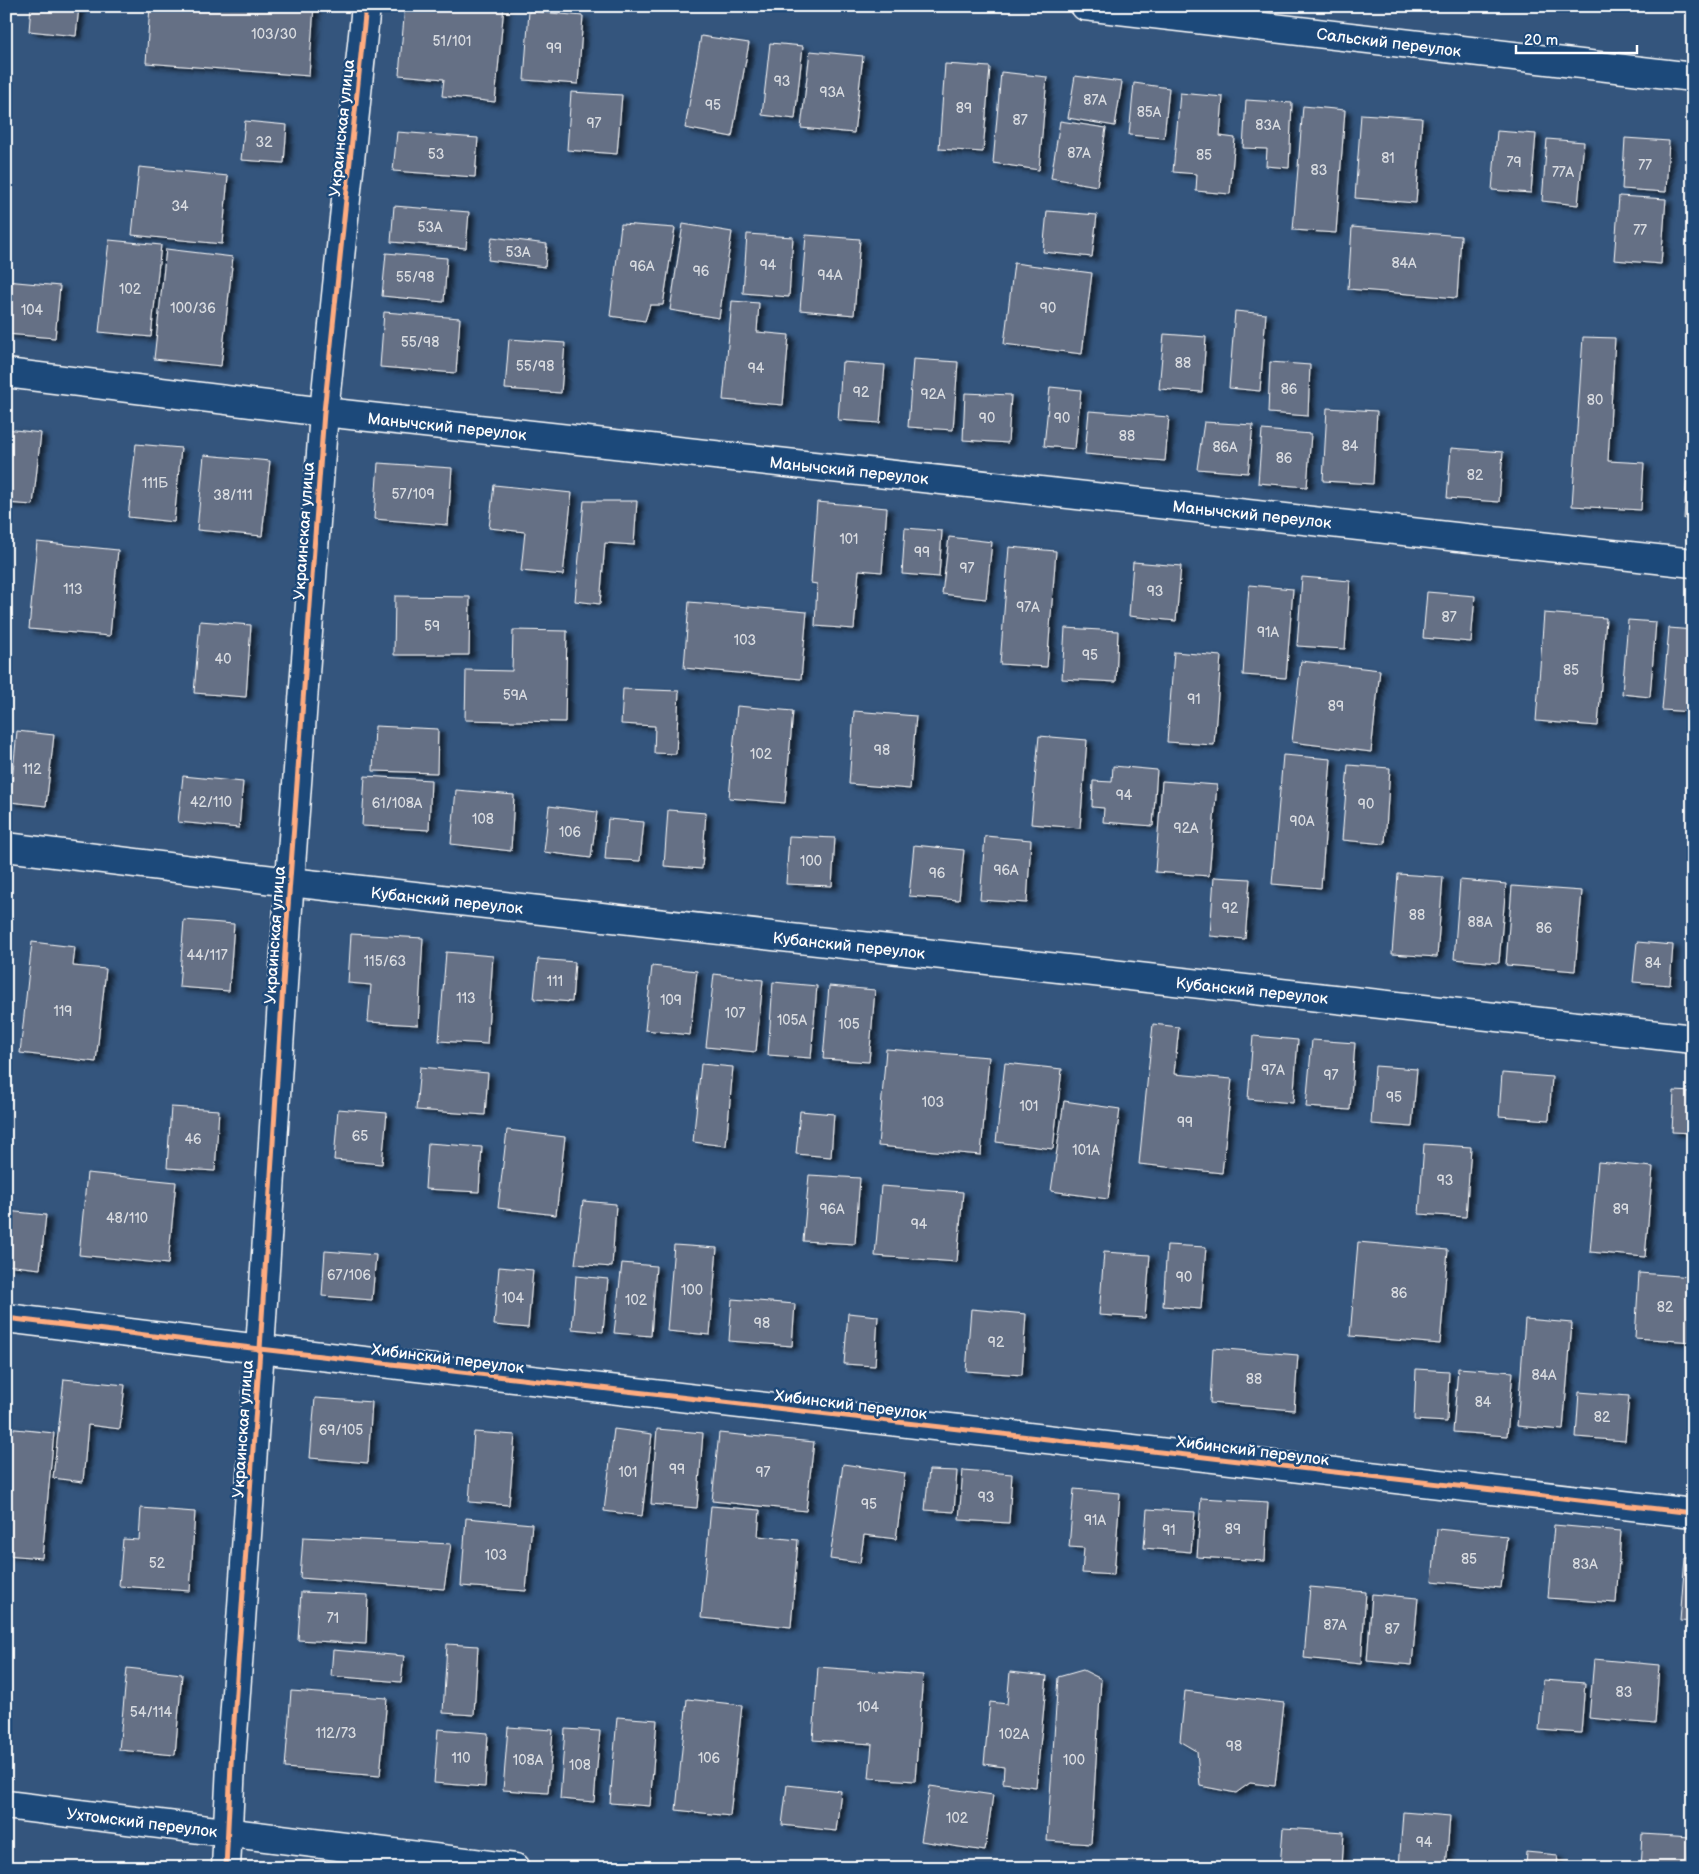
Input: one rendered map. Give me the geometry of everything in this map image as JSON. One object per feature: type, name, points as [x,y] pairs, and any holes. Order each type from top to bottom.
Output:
[{"type":"street","name":"Украинская улица","points":[[226,1868],[290,882],[324,412],[366,6]]},
{"type":"street","name":"Сальский переулок","points":[[1086,6],[1693,77]]},
{"type":"street","name":"Манычский переулок","points":[[6,373],[324,412],[1693,563]]},
{"type":"street","name":"Кубанский переулок","points":[[6,846],[290,882],[1693,1040]]},
{"type":"street","name":"Хибинский переулок","points":[[6,1318],[260,1349],[1693,1513]]},
{"type":"street","name":"Ухтомский переулок","points":[[6,1805],[515,1868]]},
{"type":"building","points":[[31,6],[79,6],[76,36],[29,31]]},
{"type":"building","points":[[150,6],[314,6],[309,76],[146,63]]},
{"type":"building","points":[[405,6],[504,6],[495,102],[442,96],[444,79],[399,75]]},
{"type":"building","points":[[529,11],[583,16],[578,84],[524,80]]},
{"type":"building","points":[[701,36],[749,43],[732,137],[685,128]]},
{"type":"building","points":[[770,43],[803,46],[795,119],[762,115]]},
{"type":"building","points":[[810,51],[863,56],[854,133],[801,128]]},
{"type":"building","points":[[945,64],[990,67],[983,152],[939,149]]},
{"type":"building","points":[[1001,72],[1047,77],[1039,170],[993,163]]},
{"type":"building","points":[[1075,76],[1122,82],[1115,126],[1068,118]]},
{"type":"building","points":[[1134,83],[1169,88],[1164,138],[1129,135]]},
{"type":"building","points":[[571,92],[622,95],[617,154],[567,150]]},
{"type":"building","points":[[1180,93],[1223,97],[1220,136],[1235,138],[1230,194],[1196,191],[1197,174],[1173,172]]},
{"type":"building","points":[[1246,100],[1292,103],[1289,168],[1266,166],[1267,149],[1243,148]]},
{"type":"building","points":[[1303,106],[1345,110],[1336,233],[1293,230]]},
{"type":"building","points":[[1361,114],[1422,118],[1416,203],[1355,198]]},
{"type":"building","points":[[245,121],[287,125],[284,163],[241,160]]},
{"type":"building","points":[[1060,121],[1106,128],[1097,186],[1051,178]]},
{"type":"building","points":[[1497,131],[1536,134],[1531,193],[1492,190]]},
{"type":"building","points":[[397,132],[478,138],[475,177],[393,171]]},
{"type":"building","points":[[1625,138],[1669,141],[1666,192],[1622,189]]},
{"type":"building","points":[[1547,139],[1584,142],[1578,205],[1542,201]]},
{"type":"building","points":[[139,167],[228,176],[222,244],[132,235]]},
{"type":"building","points":[[1619,196],[1666,199],[1661,264],[1614,260]]},
{"type":"building","points":[[394,206],[469,212],[466,248],[391,242]]},
{"type":"building","points":[[1047,211],[1097,215],[1092,257],[1043,252]]},
{"type":"building","points":[[621,224],[675,228],[663,305],[650,305],[645,321],[610,316]]},
{"type":"building","points":[[683,224],[732,232],[719,318],[670,310]]},
{"type":"building","points":[[1352,227],[1461,236],[1457,298],[1348,289]]},
{"type":"building","points":[[747,234],[793,237],[789,297],[743,293]]},
{"type":"building","points":[[806,235],[860,239],[854,315],[800,310]]},
{"type":"building","points":[[492,237],[547,244],[545,267],[488,260]]},
{"type":"building","points":[[109,240],[161,245],[151,337],[99,332]]},
{"type":"building","points":[[166,249],[233,257],[221,366],[154,359]]},
{"type":"building","points":[[386,253],[447,258],[444,302],[382,296]]},
{"type":"building","points":[[1014,263],[1092,273],[1082,354],[1004,344]]},
{"type":"building","points":[[6,281],[60,286],[55,338],[6,334]]},
{"type":"building","points":[[732,301],[759,303],[757,332],[789,335],[783,405],[723,400]]},
{"type":"building","points":[[1235,311],[1266,314],[1260,391],[1229,388]]},
{"type":"building","points":[[384,312],[460,318],[456,373],[380,367]]},
{"type":"building","points":[[1164,334],[1206,337],[1202,392],[1159,389]]},
{"type":"building","points":[[1583,337],[1615,338],[1608,461],[1644,463],[1641,510],[1572,506]]},
{"type":"building","points":[[509,339],[565,343],[561,393],[505,389]]},
{"type":"building","points":[[913,359],[958,362],[953,430],[908,427]]},
{"type":"building","points":[[842,362],[885,365],[880,423],[838,420]]},
{"type":"building","points":[[1270,362],[1310,365],[1308,416],[1268,413]]},
{"type":"building","points":[[1050,387],[1081,390],[1075,449],[1044,446]]},
{"type":"building","points":[[965,393],[1011,395],[1008,443],[963,440]]},
{"type":"building","points":[[1327,408],[1377,411],[1373,484],[1323,481]]},
{"type":"building","points":[[1089,411],[1169,417],[1165,461],[1085,454]]},
{"type":"building","points":[[1204,422],[1253,425],[1248,473],[1197,469]]},
{"type":"building","points":[[6,429],[41,433],[33,505],[6,503]]},
{"type":"building","points":[[1262,430],[1311,434],[1307,487],[1258,483]]},
{"type":"building","points":[[136,444],[181,448],[174,522],[128,517]]},
{"type":"building","points":[[1451,448],[1503,452],[1499,502],[1447,498]]},
{"type":"building","points":[[204,455],[270,461],[262,536],[197,530]]},
{"type":"building","points":[[378,463],[452,468],[448,525],[374,519]]},
{"type":"building","points":[[1687,472],[1693,472],[1693,519],[1684,519]]},
{"type":"building","points":[[494,485],[572,493],[563,575],[521,571],[525,532],[489,528]]},
{"type":"building","points":[[584,501],[637,501],[634,545],[605,543],[600,604],[575,601]]},
{"type":"building","points":[[817,502],[887,508],[882,572],[859,570],[854,629],[815,626],[817,584],[811,583]]},
{"type":"building","points":[[905,528],[942,531],[939,577],[902,574]]},
{"type":"building","points":[[949,537],[992,542],[986,599],[942,594]]},
{"type":"building","points":[[37,542],[118,550],[110,636],[29,629]]},
{"type":"building","points":[[1009,547],[1056,551],[1047,667],[1000,664]]},
{"type":"building","points":[[1133,562],[1181,566],[1176,621],[1129,616]]},
{"type":"building","points":[[1302,577],[1350,581],[1345,649],[1297,646]]},
{"type":"building","points":[[1249,585],[1293,589],[1286,678],[1243,675]]},
{"type":"building","points":[[1427,592],[1475,596],[1471,642],[1423,638]]},
{"type":"building","points":[[395,596],[470,597],[469,655],[394,655]]},
{"type":"building","points":[[689,602],[807,612],[801,679],[684,668]]},
{"type":"building","points":[[1544,613],[1606,618],[1598,726],[1536,721]]},
{"type":"building","points":[[1628,620],[1656,622],[1650,697],[1622,694]]},
{"type":"building","points":[[200,621],[251,625],[246,697],[194,693]]},
{"type":"building","points":[[1065,628],[1118,631],[1116,682],[1062,679]]},
{"type":"building","points":[[1669,628],[1693,630],[1693,712],[1662,710]]},
{"type":"building","points":[[513,630],[567,631],[565,722],[465,720],[466,670],[512,671]]},
{"type":"building","points":[[1174,652],[1221,656],[1214,745],[1167,742]]},
{"type":"building","points":[[1301,661],[1380,670],[1371,752],[1292,742]]},
{"type":"building","points":[[623,689],[679,691],[676,754],[654,753],[655,726],[621,724]]},
{"type":"building","points":[[737,706],[793,711],[785,803],[729,798]]},
{"type":"building","points":[[854,711],[916,716],[910,789],[849,784]]},
{"type":"building","points":[[375,726],[438,729],[437,773],[373,771]]},
{"type":"building","points":[[17,731],[54,735],[46,806],[10,802]]},
{"type":"building","points":[[1039,736],[1087,740],[1080,828],[1031,824]]},
{"type":"building","points":[[1283,755],[1331,759],[1321,888],[1272,884]]},
{"type":"building","points":[[1348,765],[1390,768],[1385,844],[1342,840]]},
{"type":"building","points":[[1113,766],[1157,770],[1153,826],[1103,822],[1104,808],[1092,807],[1093,781],[1112,782]]},
{"type":"building","points":[[183,776],[243,782],[239,828],[178,822]]},
{"type":"building","points":[[365,776],[431,780],[429,830],[362,826]]},
{"type":"building","points":[[1162,781],[1217,785],[1209,876],[1155,872]]},
{"type":"building","points":[[456,790],[514,795],[511,851],[451,844]]},
{"type":"building","points":[[549,806],[597,812],[591,858],[544,852]]},
{"type":"building","points":[[668,810],[706,813],[702,869],[664,866]]},
{"type":"building","points":[[608,819],[644,822],[640,861],[605,859]]},
{"type":"building","points":[[789,836],[835,838],[832,886],[786,884]]},
{"type":"building","points":[[985,836],[1031,840],[1027,903],[980,900]]},
{"type":"building","points":[[914,845],[964,850],[959,900],[909,896]]},
{"type":"building","points":[[1398,874],[1443,877],[1437,957],[1392,954]]},
{"type":"building","points":[[1214,877],[1250,879],[1245,939],[1210,936]]},
{"type":"building","points":[[1460,880],[1506,884],[1499,963],[1454,959]]},
{"type":"building","points":[[1512,886],[1582,891],[1575,971],[1506,965]]},
{"type":"building","points":[[184,920],[234,924],[229,991],[179,987]]},
{"type":"building","points":[[351,934],[423,938],[418,1025],[368,1022],[371,985],[348,983]]},
{"type":"building","points":[[32,942],[75,947],[73,966],[106,969],[96,1062],[20,1053]]},
{"type":"building","points":[[1637,942],[1673,945],[1670,985],[1633,982]]},
{"type":"building","points":[[446,952],[493,956],[487,1044],[439,1041]]},
{"type":"building","points":[[538,959],[575,962],[572,1002],[534,999]]},
{"type":"building","points":[[652,966],[697,971],[690,1035],[645,1030]]},
{"type":"building","points":[[714,974],[763,980],[756,1052],[706,1047]]},
{"type":"building","points":[[773,982],[817,986],[811,1058],[768,1055]]},
{"type":"building","points":[[829,986],[875,990],[869,1062],[823,1059]]},
{"type":"building","points":[[1153,1024],[1179,1027],[1174,1074],[1232,1079],[1222,1173],[1139,1164]]},
{"type":"building","points":[[1253,1036],[1298,1040],[1293,1103],[1248,1099]]},
{"type":"building","points":[[1312,1040],[1355,1043],[1350,1110],[1306,1107]]},
{"type":"building","points":[[886,1049],[989,1057],[981,1155],[878,1146]]},
{"type":"building","points":[[1005,1063],[1062,1069],[1053,1149],[996,1142]]},
{"type":"building","points":[[701,1064],[733,1067],[726,1146],[693,1142]]},
{"type":"building","points":[[1375,1066],[1417,1069],[1412,1127],[1371,1124]]},
{"type":"building","points":[[420,1067],[488,1073],[485,1115],[416,1110]]},
{"type":"building","points":[[1502,1073],[1552,1077],[1549,1120],[1499,1116]]},
{"type":"building","points":[[1674,1091],[1693,1092],[1693,1133],[1672,1132]]},
{"type":"building","points":[[1064,1101],[1120,1109],[1108,1199],[1051,1191]]},
{"type":"building","points":[[171,1107],[219,1110],[215,1171],[167,1168]]},
{"type":"building","points":[[338,1109],[387,1113],[382,1164],[334,1160]]},
{"type":"building","points":[[800,1111],[834,1114],[831,1157],[796,1154]]},
{"type":"building","points":[[507,1130],[565,1137],[556,1215],[498,1208]]},
{"type":"building","points":[[428,1143],[482,1147],[479,1192],[425,1189]]},
{"type":"building","points":[[1424,1144],[1471,1147],[1466,1217],[1419,1214]]},
{"type":"building","points":[[1598,1162],[1653,1167],[1645,1257],[1590,1252]]},
{"type":"building","points":[[87,1173],[176,1182],[168,1264],[79,1255]]},
{"type":"building","points":[[809,1175],[860,1178],[855,1244],[803,1241]]},
{"type":"building","points":[[881,1186],[963,1192],[957,1262],[875,1256]]},
{"type":"building","points":[[583,1201],[616,1204],[612,1267],[575,1264]]},
{"type":"building","points":[[6,1211],[46,1215],[40,1269],[6,1265]]},
{"type":"building","points":[[1358,1242],[1448,1250],[1440,1344],[1350,1336]]},
{"type":"building","points":[[674,1245],[717,1248],[710,1335],[667,1331]]},
{"type":"building","points":[[1167,1245],[1206,1247],[1201,1309],[1163,1306]]},
{"type":"building","points":[[325,1251],[376,1255],[372,1300],[322,1296]]},
{"type":"building","points":[[1104,1252],[1150,1255],[1145,1318],[1099,1315]]},
{"type":"building","points":[[622,1263],[656,1266],[651,1336],[614,1333]]},
{"type":"building","points":[[499,1267],[533,1270],[528,1328],[494,1325]]},
{"type":"building","points":[[1639,1273],[1693,1277],[1693,1342],[1635,1338]]},
{"type":"building","points":[[576,1276],[608,1279],[603,1332],[572,1329]]},
{"type":"building","points":[[732,1299],[795,1304],[792,1346],[729,1341]]},
{"type":"building","points":[[971,1309],[1026,1314],[1022,1375],[966,1371]]},
{"type":"building","points":[[848,1313],[878,1316],[875,1366],[844,1364]]},
{"type":"building","points":[[1525,1319],[1572,1323],[1563,1430],[1517,1426]]},
{"type":"building","points":[[1213,1348],[1298,1355],[1294,1410],[1210,1403]]},
{"type":"building","points":[[1458,1368],[1513,1372],[1507,1436],[1453,1432]]},
{"type":"building","points":[[1416,1369],[1449,1371],[1447,1422],[1414,1420]]},
{"type":"building","points":[[64,1379],[125,1385],[120,1429],[88,1425],[83,1482],[53,1478]]},
{"type":"building","points":[[1579,1392],[1629,1396],[1625,1441],[1576,1437]]},
{"type":"building","points":[[315,1398],[372,1402],[368,1463],[310,1458]]},
{"type":"building","points":[[6,1428],[54,1433],[42,1558],[6,1555]]},
{"type":"building","points":[[614,1429],[652,1434],[642,1516],[604,1511]]},
{"type":"building","points":[[657,1429],[703,1433],[697,1508],[651,1504]]},
{"type":"building","points":[[474,1432],[515,1435],[509,1505],[469,1502]]},
{"type":"building","points":[[719,1433],[814,1442],[806,1511],[712,1501]]},
{"type":"building","points":[[843,1464],[905,1473],[896,1539],[864,1535],[860,1563],[830,1559]]},
{"type":"building","points":[[929,1470],[957,1471],[954,1512],[925,1510]]},
{"type":"building","points":[[963,1470],[1012,1474],[1009,1523],[959,1520]]},
{"type":"building","points":[[1074,1489],[1120,1493],[1114,1575],[1082,1573],[1084,1548],[1069,1547]]},
{"type":"building","points":[[1201,1498],[1268,1502],[1265,1561],[1197,1557]]},
{"type":"building","points":[[711,1506],[760,1510],[758,1536],[798,1540],[791,1627],[701,1618]]},
{"type":"building","points":[[141,1508],[195,1512],[190,1591],[119,1586],[123,1539],[139,1540]]},
{"type":"building","points":[[1147,1509],[1195,1512],[1191,1552],[1144,1548]]},
{"type":"building","points":[[466,1518],[532,1524],[526,1591],[461,1586]]},
{"type":"building","points":[[1554,1525],[1621,1531],[1616,1603],[1548,1598]]},
{"type":"building","points":[[1437,1529],[1507,1536],[1501,1588],[1432,1581]]},
{"type":"building","points":[[303,1537],[451,1544],[444,1589],[300,1578]]},
{"type":"building","points":[[1685,1558],[1693,1558],[1693,1622],[1680,1621]]},
{"type":"building","points":[[1310,1587],[1366,1592],[1361,1664],[1304,1658]]},
{"type":"building","points":[[301,1592],[368,1595],[366,1644],[298,1640]]},
{"type":"building","points":[[1372,1594],[1418,1598],[1412,1665],[1367,1661]]},
{"type":"building","points":[[447,1644],[478,1646],[474,1715],[443,1713]]},
{"type":"building","points":[[333,1650],[404,1656],[401,1682],[331,1676]]},
{"type":"building","points":[[1594,1659],[1659,1665],[1655,1724],[1589,1718]]},
{"type":"building","points":[[818,1667],[923,1675],[915,1781],[869,1778],[872,1744],[813,1740]]},
{"type":"building","points":[[127,1668],[182,1674],[175,1755],[119,1750]]},
{"type":"building","points":[[1083,1670],[1101,1679],[1091,1844],[1047,1841],[1058,1677]]},
{"type":"building","points":[[1010,1672],[1047,1676],[1036,1787],[1003,1783],[1004,1767],[984,1764],[990,1702],[1007,1704]]},
{"type":"building","points":[[1543,1680],[1585,1683],[1581,1733],[1539,1730]]},
{"type":"building","points":[[291,1691],[387,1698],[380,1776],[285,1768]]},
{"type":"building","points":[[1185,1691],[1284,1703],[1275,1786],[1250,1783],[1236,1793],[1200,1786],[1197,1751],[1180,1741]]},
{"type":"building","points":[[687,1699],[742,1705],[730,1816],[676,1810]]},
{"type":"building","points":[[617,1717],[657,1720],[650,1806],[610,1803]]},
{"type":"building","points":[[508,1727],[553,1730],[548,1793],[503,1790]]},
{"type":"building","points":[[438,1729],[488,1733],[485,1787],[434,1783]]},
{"type":"building","points":[[565,1729],[600,1731],[594,1802],[560,1799]]},
{"type":"building","points":[[787,1785],[841,1791],[836,1831],[782,1825]]},
{"type":"building","points":[[930,1786],[993,1795],[985,1851],[921,1841]]},
{"type":"building","points":[[1403,1812],[1450,1816],[1446,1868],[1399,1868]]},
{"type":"building","points":[[1283,1828],[1344,1832],[1342,1868],[1280,1868]]},
{"type":"building","points":[[1642,1834],[1690,1837],[1688,1868],[1640,1868]]},
{"type":"building","points":[[1526,1852],[1558,1855],[1557,1868],[1525,1868]]},
{"type":"cycle path","points":[[226,1868],[231,1764],[287,921],[324,412],[366,6]]},
{"type":"cycle path","points":[[6,1318],[260,1349],[1693,1513]]}]
